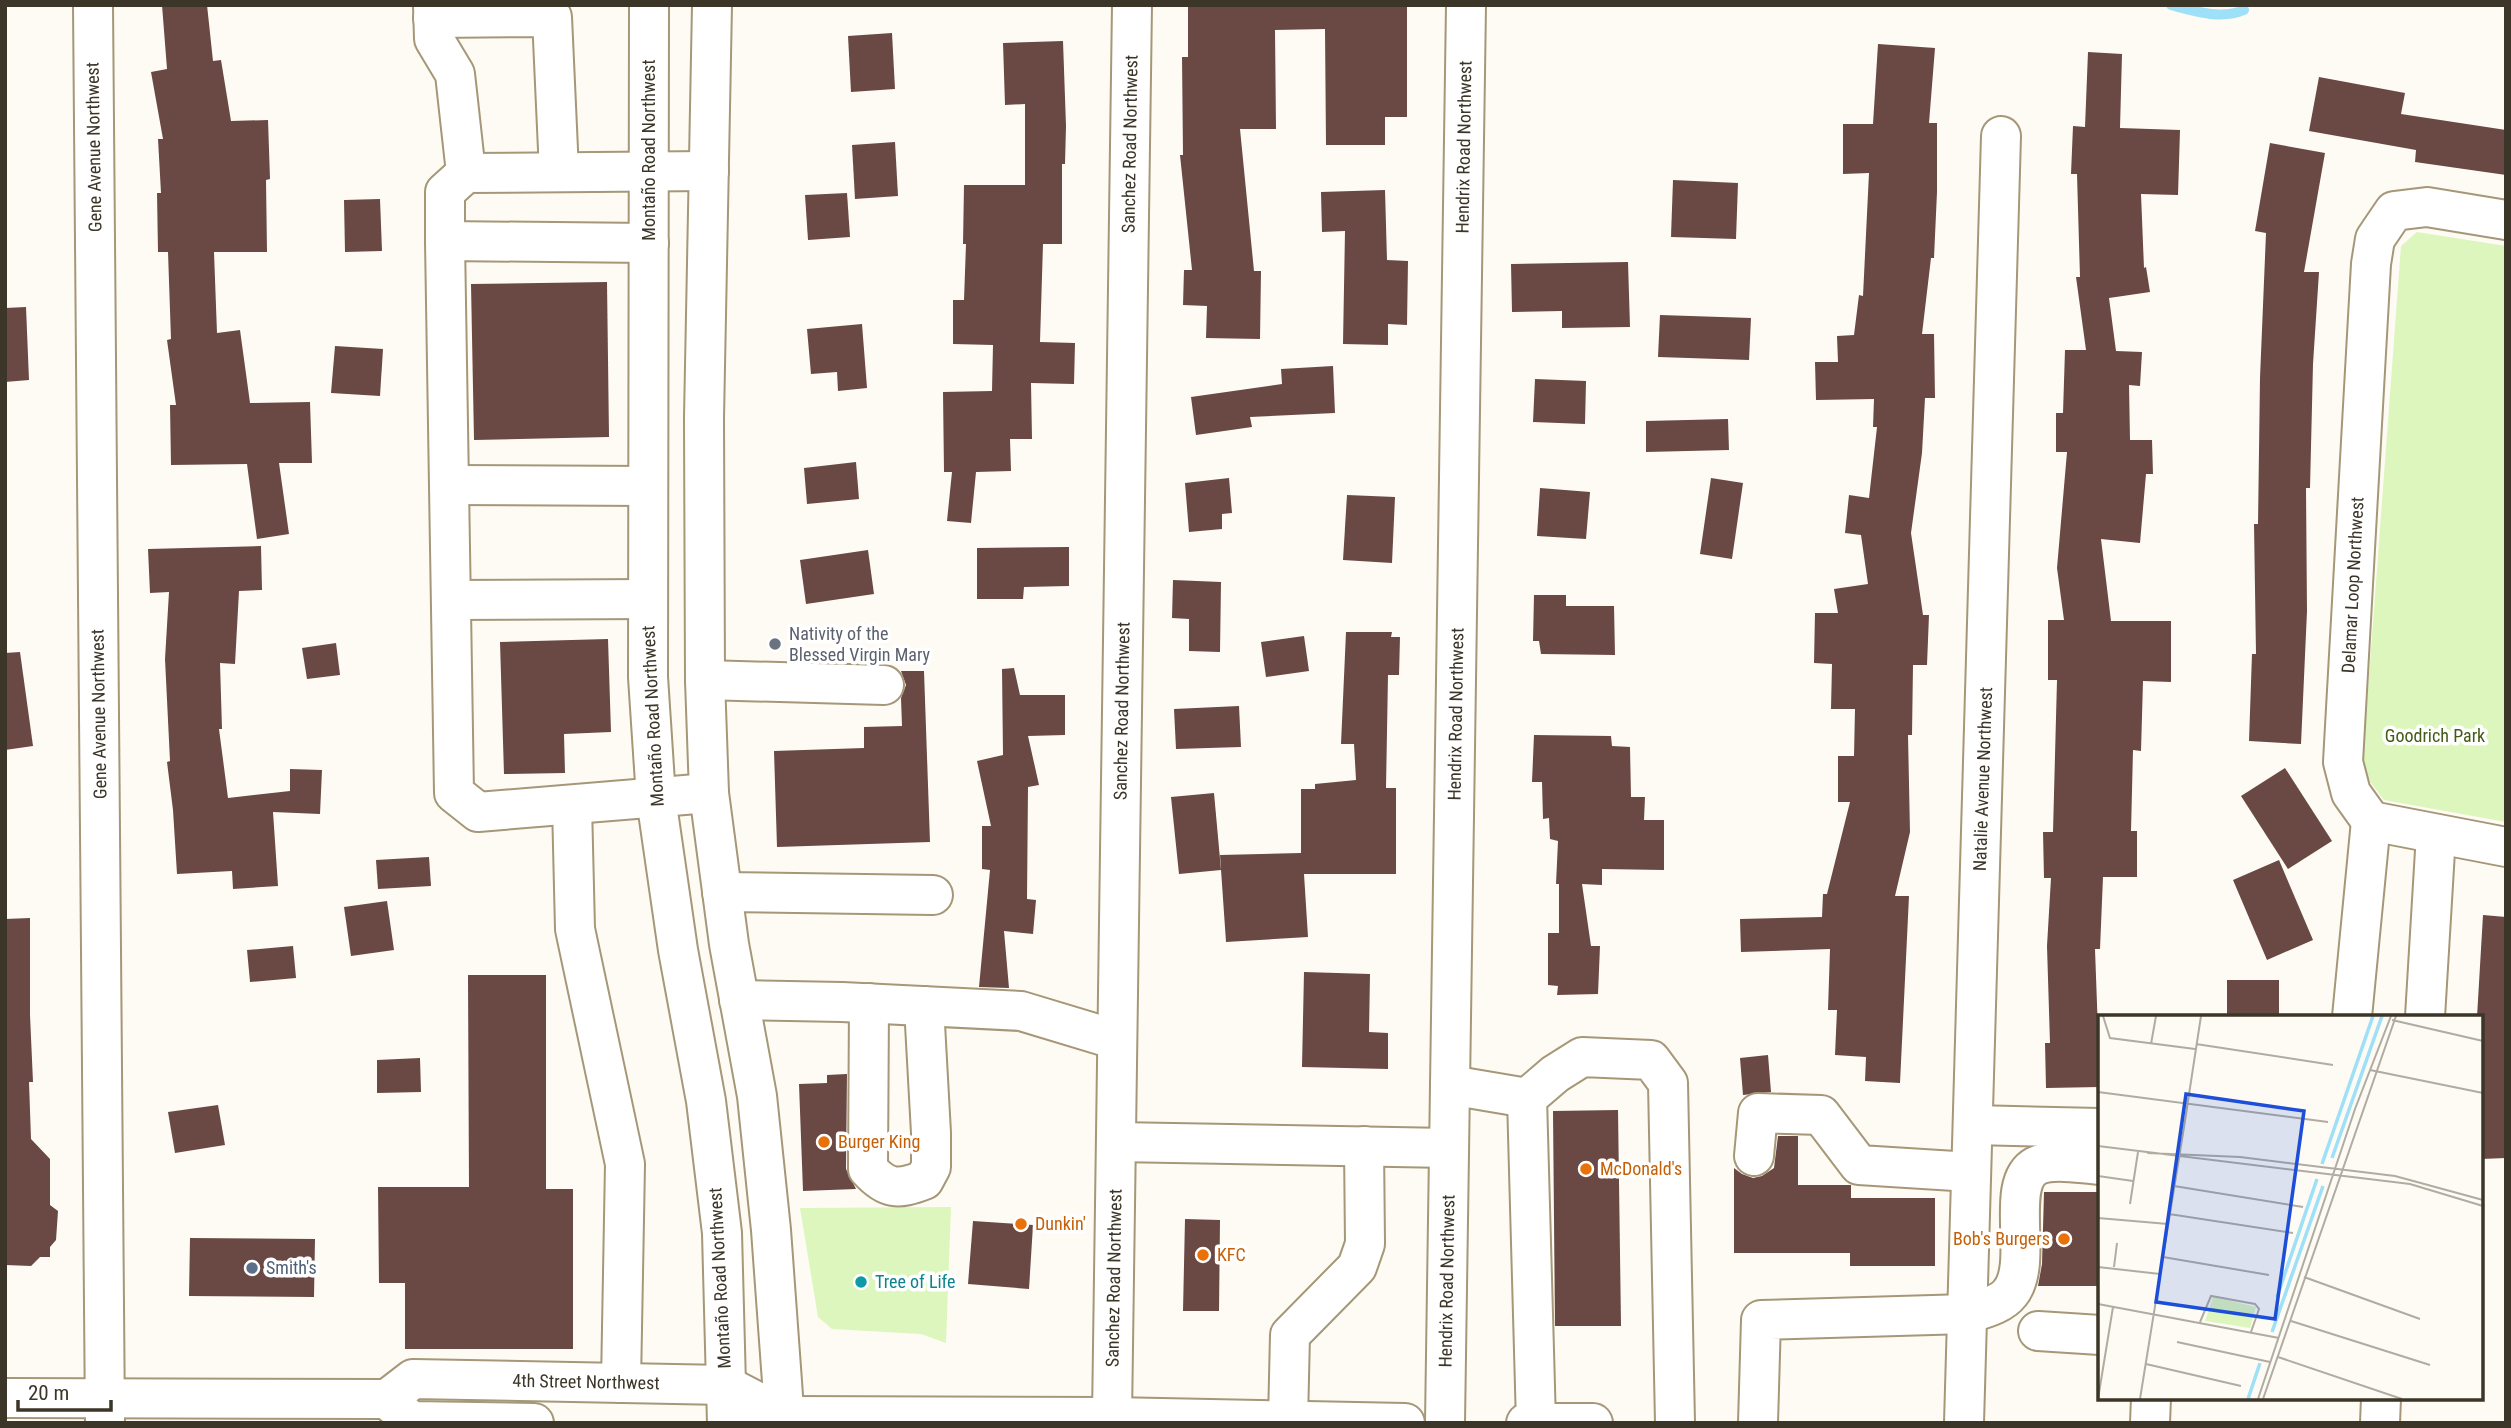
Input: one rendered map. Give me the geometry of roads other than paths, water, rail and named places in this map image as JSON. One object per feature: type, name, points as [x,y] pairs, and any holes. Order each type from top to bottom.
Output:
[{"type":"street","name":"Gene Avenue Northwest","points":[[93,5],[105,1411]]},
{"type":"street","name":"Montaño Road Northwest","points":[[649,5],[648,677],[656,798],[678,950],[706,1101],[722,1233],[726,1423]]},
{"type":"street","points":[[712,5],[704,418],[705,680],[709,793],[722,891],[757,1096],[771,1230],[785,1419]]},
{"type":"street","name":"Sanchez Road Northwest","points":[[1112,1417],[1132,5]]},
{"type":"street","name":"Hendrix Road Northwest","points":[[1445,1423],[1466,5]]},
{"type":"street","points":[[466,173],[455,74],[434,39],[433,12],[552,17],[559,172]]},
{"type":"street","name":"Natalie Avenue Northwest","points":[[1964,1423],[2001,136]]},
{"type":"street","points":[[709,171],[466,173],[445,192],[454,793],[478,812],[709,793]]},
{"type":"street","name":"Delamar Loop Northwest","points":[[2371,821],[2351,793],[2343,762],[2371,264],[2375,239],[2394,211],[2427,207],[2506,220]]},
{"type":"street","points":[[445,241],[649,243]]},
{"type":"street","points":[[450,485],[648,486]]},
{"type":"street","points":[[451,600],[648,599]]},
{"type":"street","points":[[705,680],[884,685]]},
{"type":"street","points":[[572,805],[575,929],[625,1164],[621,1383]]},
{"type":"street","points":[[2352,1015],[2371,821],[2506,847]]},
{"type":"street","points":[[2425,1015],[2436,834]]},
{"type":"street","points":[[722,891],[933,895]]},
{"type":"street","points":[[740,1000],[1021,1011],[1117,1040]]},
{"type":"street","points":[[869,1003],[868,1169],[880,1182],[906,1187],[924,1181],[931,1167],[925,1006]]},
{"type":"street","points":[[1527,1098],[1555,1074],[1582,1058],[1651,1060],[1668,1083],[1675,1423]]},
{"type":"street","points":[[1450,1085],[1527,1098]]},
{"type":"street","points":[[1527,1098],[1536,1423]]},
{"type":"street","points":[[1754,1156],[1758,1113],[1821,1115],[1859,1165],[1971,1172]]},
{"type":"street","points":[[1973,1125],[2098,1128]]},
{"type":"street","points":[[1116,1142],[1449,1148]]},
{"type":"street","points":[[1288,1420],[1290,1335],[1357,1267],[1365,1244],[1364,1146]]},
{"type":"street","points":[[1758,1423],[1760,1320],[1968,1314],[1992,1306],[2009,1295],[2020,1278],[2021,1185],[2035,1167],[2054,1162],[2098,1165]]},
{"type":"street","points":[[2038,1331],[2098,1335]]},
{"type":"street","name":"4th Street Northwest","points":[[386,1411],[413,1379],[725,1385],[785,1419]]},
{"type":"street","points":[[5,1398],[105,1411],[386,1411],[411,1421],[534,1423]]},
{"type":"street","points":[[2150,1423],[2151,1400]]},
{"type":"street","points":[[2380,1423],[2381,1400]]},
{"type":"street","name":"4th Street Northwest","points":[[745,1423],[785,1419],[1112,1417],[1405,1423]]},
{"type":"street","points":[[1527,1423],[1593,1423]]},
{"type":"waterway","points":[[2171,5],[2217,14],[2244,10]]},
{"type":"place","name":"Nativity of the Blessed Virgin Mary","points":[[775,644]]},
{"type":"place","name":"Burger King","points":[[824,1142]]},
{"type":"place","name":"McDonald's","points":[[1586,1169]]},
{"type":"place","name":"Dunkin'","points":[[1021,1224]]},
{"type":"place","name":"Bob's Burgers","points":[[2064,1239]]},
{"type":"place","name":"KFC","points":[[1203,1255]]},
{"type":"place","name":"Smith's","points":[[252,1268]]},
{"type":"place","name":"Tree of Life","points":[[861,1282]]},
{"type":"park label","name":"Goodrich Park","points":[[2435,736]]}]
